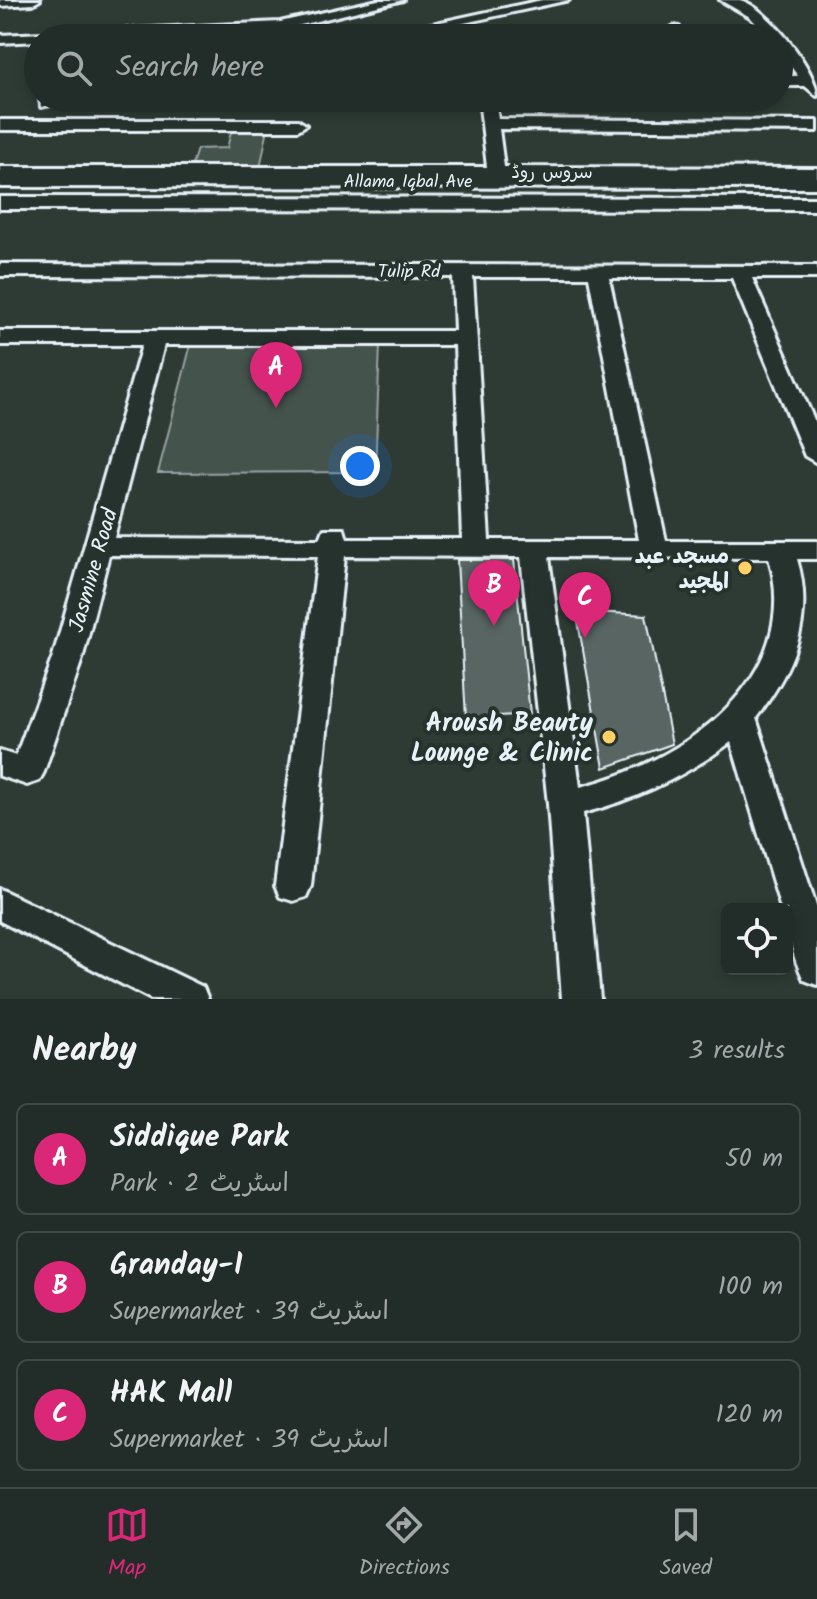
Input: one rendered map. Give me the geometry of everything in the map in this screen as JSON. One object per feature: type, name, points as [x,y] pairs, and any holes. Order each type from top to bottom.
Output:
[{"type":"main road","name":"Allama Iqbal Ave","points":[[0,180],[817,181]]},
{"type":"main road","name":"Allama Iqbal Ave","points":[[0,193],[817,194]]},
{"type":"street","points":[[0,2],[33,0]]},
{"type":"street","points":[[149,24],[232,19],[362,0]]},
{"type":"street","points":[[300,24],[396,0]]},
{"type":"street","points":[[443,24],[562,0]]},
{"type":"street","points":[[727,0],[745,6],[763,24]]},
{"type":"street","points":[[0,33],[24,32]]},
{"type":"street","points":[[0,39],[24,38]]},
{"type":"street","points":[[793,60],[812,86]]},
{"type":"street","points":[[488,112],[496,171]]},
{"type":"street","points":[[489,124],[817,126]]},
{"type":"street","points":[[0,125],[298,125]]},
{"type":"street","points":[[179,158],[195,125]]},
{"type":"street","name":"سروس روڈ","points":[[0,172],[179,158],[496,171],[817,173]]},
{"type":"street","name":"سروس روڈ","points":[[0,203],[817,204]]},
{"type":"street","name":"Tulip Rd","points":[[0,270],[817,272]]},
{"type":"street","points":[[463,271],[476,542]]},
{"type":"street","points":[[598,271],[653,542]]},
{"type":"street","points":[[739,271],[811,428],[817,456]]},
{"type":"street","name":"Jasmine Road","points":[[0,763],[27,772],[68,656],[155,337]]},
{"type":"street","points":[[0,338],[467,338]]},
{"type":"street","points":[[476,542],[534,548],[817,536]]},
{"type":"street","points":[[102,539],[653,542],[817,550]]},
{"type":"street","points":[[293,886],[334,542]]},
{"type":"street","points":[[534,548],[565,804],[581,999]]},
{"type":"street","points":[[565,804],[635,784],[694,755],[740,718],[771,677],[788,634],[790,590],[780,549]]},
{"type":"street","points":[[740,718],[817,968]]},
{"type":"street","points":[[0,904],[189,999]]},
{"type":"shaded area","points":[[232,128],[268,128],[260,168],[191,168],[197,149],[227,148]]},
{"type":"shaded area","points":[[191,344],[380,344],[375,472],[158,473]]},
{"type":"building","points":[[457,560],[514,560],[530,714],[466,718]]},
{"type":"building","points":[[576,611],[646,615],[672,744],[604,768]]},
{"type":"place","name":"Siddique Park","points":[[276,408]]},
{"type":"place","name":"مسجد عبد المجید","points":[[745,568]]},
{"type":"place","name":"Granday-I","points":[[494,626]]},
{"type":"place","name":"HAK Mall","points":[[585,638]]},
{"type":"place","name":"Aroush Beauty Lounge & Clinic","points":[[609,737]]}]
